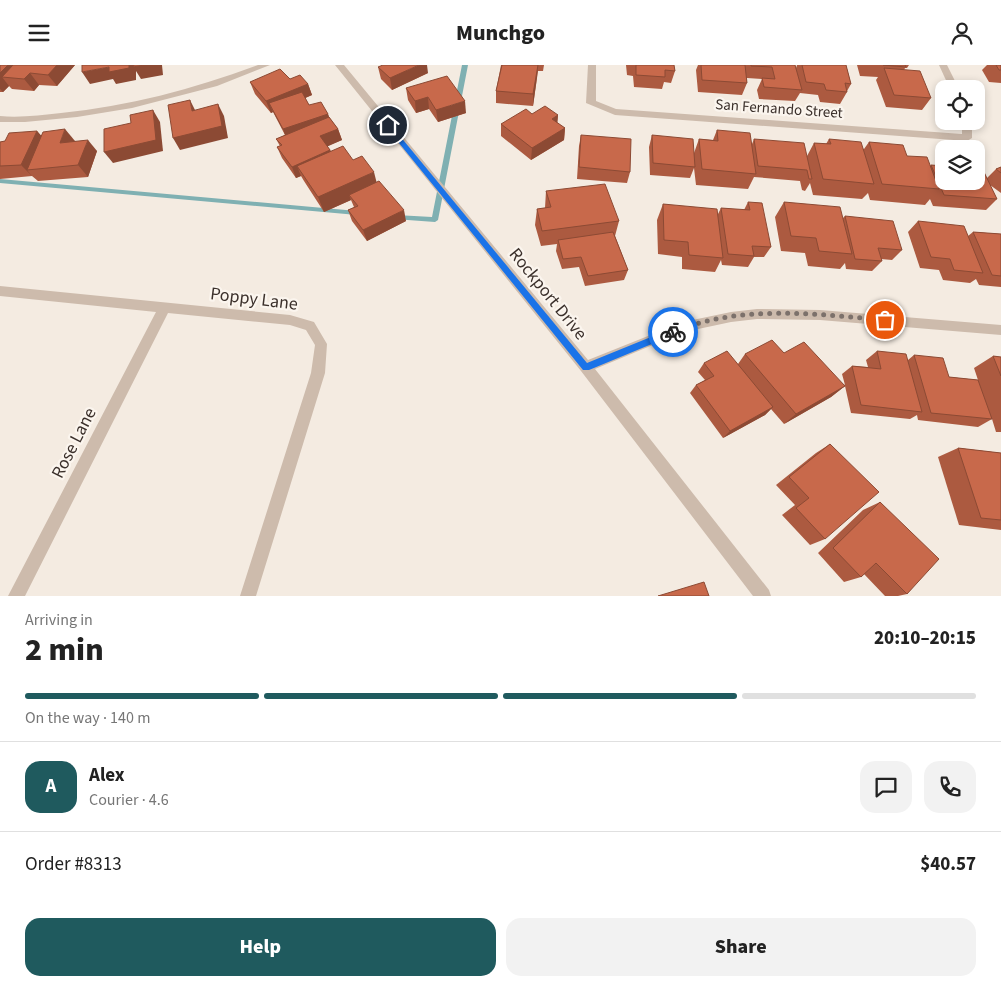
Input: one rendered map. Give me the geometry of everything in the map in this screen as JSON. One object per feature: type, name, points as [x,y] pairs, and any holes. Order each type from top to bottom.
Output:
[{"type":"street","points":[[0,119],[84,114],[103,111],[158,99],[235,77],[266,65]]},
{"type":"street","name":"Rockport Drive","points":[[339,65],[586,367],[763,596]]},
{"type":"street","name":"San Fernando Street","points":[[592,65],[592,103],[614,112],[966,138],[966,130]]},
{"type":"street","points":[[943,65],[950,80]]},
{"type":"street","name":"Poppy Lane","points":[[1,292],[290,320],[310,327],[322,344],[318,373],[248,596]]},
{"type":"street","name":"Rose Lane","points":[[16,596],[164,308]]},
{"type":"street","points":[[586,367],[683,327],[748,315],[790,313],[1001,330]]},
{"type":"building","points":[[0,65],[8,65],[0,73]]},
{"type":"building","points":[[13,65],[57,65],[48,75],[30,73],[24,79],[2,77]]},
{"type":"building","points":[[82,65],[129,65],[129,68],[109,72],[109,67],[82,72]]},
{"type":"building","points":[[383,65],[419,65],[390,78],[378,67]]},
{"type":"building","points":[[502,65],[538,65],[533,94],[496,91]]},
{"type":"building","points":[[636,65],[674,65],[675,71],[665,70],[665,77],[636,75]]},
{"type":"building","points":[[701,65],[745,65],[747,83],[702,80]]},
{"type":"building","points":[[751,65],[795,65],[802,90],[764,87],[762,78],[775,79],[772,67]]},
{"type":"building","points":[[802,65],[846,65],[851,84],[845,83],[847,92],[826,90],[824,84],[806,82]]},
{"type":"building","points":[[883,65],[905,65],[906,67]]},
{"type":"building","points":[[996,65],[1001,65],[1001,70],[999,70]]},
{"type":"building","points":[[884,68],[920,71],[931,98],[894,95]]},
{"type":"building","points":[[280,69],[290,79],[300,75],[308,84],[266,101],[250,82]]},
{"type":"building","points":[[447,76],[465,101],[436,110],[428,97],[415,101],[406,88]]},
{"type":"building","points":[[302,92],[309,105],[321,102],[328,114],[283,129],[269,103]]},
{"type":"building","points":[[190,100],[192,111],[218,104],[222,126],[173,138],[168,105]]},
{"type":"building","points":[[545,106],[558,115],[552,119],[565,128],[532,148],[501,124],[526,109],[532,114]]},
{"type":"building","points":[[153,110],[156,140],[104,152],[104,129],[131,123],[130,115]]},
{"type":"building","points":[[329,117],[338,129],[320,136],[330,150],[292,167],[277,147],[282,145],[276,139]]},
{"type":"building","points":[[65,129],[60,143],[88,140],[78,165],[27,170],[43,132]]},
{"type":"building","points":[[717,130],[750,133],[756,174],[702,169],[699,139],[718,141]]},
{"type":"building","points":[[37,131],[21,165],[0,166],[0,142],[5,141],[9,133]]},
{"type":"building","points":[[581,135],[631,139],[630,172],[579,167]]},
{"type":"building","points":[[652,135],[693,139],[695,167],[653,163]]},
{"type":"building","points":[[754,139],[804,143],[812,179],[809,179],[807,170],[758,166]]},
{"type":"building","points":[[829,139],[861,142],[874,184],[823,179],[814,143],[831,144]]},
{"type":"building","points":[[869,142],[903,145],[907,156],[927,157],[935,178],[935,189],[882,184]]},
{"type":"building","points":[[343,146],[353,160],[362,156],[374,172],[318,197],[297,166]]},
{"type":"building","points":[[931,165],[935,165],[935,174]]},
{"type":"building","points":[[985,174],[997,199],[944,195],[942,190],[985,190]]},
{"type":"building","points":[[379,181],[404,210],[363,230],[348,210],[358,206],[349,195]]},
{"type":"building","points":[[605,184],[619,221],[542,231],[537,209],[551,207],[546,191]]},
{"type":"building","points":[[748,202],[762,203],[771,247],[752,246],[754,256],[728,254],[721,208],[750,210]]},
{"type":"building","points":[[784,202],[840,207],[852,254],[819,251],[816,238],[791,236]]},
{"type":"building","points":[[663,204],[717,209],[723,258],[689,255],[688,242],[664,240]]},
{"type":"building","points":[[845,216],[893,221],[902,250],[878,248],[882,261],[855,259]]},
{"type":"building","points":[[918,221],[964,226],[983,273],[954,270],[950,259],[931,257]]},
{"type":"building","points":[[613,232],[628,270],[588,276],[581,257],[563,259],[558,240]]},
{"type":"building","points":[[973,232],[1001,234],[1001,276],[992,275]]},
{"type":"building","points":[[772,340],[784,353],[804,342],[845,386],[796,414],[745,354]]},
{"type":"building","points":[[727,351],[773,407],[730,431],[696,385],[714,376],[704,363]]},
{"type":"building","points":[[877,351],[906,354],[922,412],[861,405],[852,366],[881,369]]},
{"type":"building","points":[[914,355],[943,358],[949,377],[978,380],[992,419],[931,413]]},
{"type":"building","points":[[993,356],[1001,357],[1001,376]]},
{"type":"building","points":[[830,444],[879,492],[825,539],[796,508],[809,498],[789,477]]},
{"type":"building","points":[[958,448],[1001,453],[1001,520],[981,518]]},
{"type":"building","points":[[880,502],[939,559],[907,594],[876,563],[861,577],[833,548]]},
{"type":"building","points":[[704,582],[709,596],[658,596]]},
{"type":"waterway","points":[[396,217],[435,220],[465,65]]},
{"type":"waterway","points":[[0,181],[357,213]]},
{"type":"way so far","points":[[673,332],[683,327],[731,317],[757,314],[790,313],[885,320]]},
{"type":"route","points":[[388,125],[586,367],[673,332]]}]
